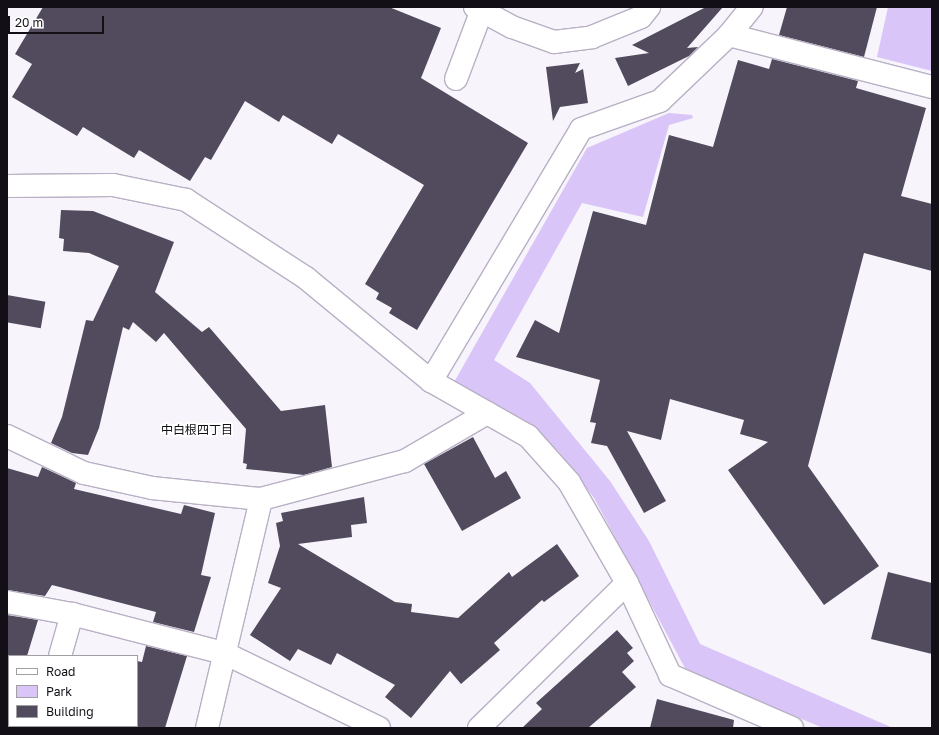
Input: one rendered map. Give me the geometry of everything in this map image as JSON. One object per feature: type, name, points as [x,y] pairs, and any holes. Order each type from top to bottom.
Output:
[{"type":"street","points":[[456,79],[480,8],[512,27],[554,42],[592,37],[641,17],[649,7]]},
{"type":"street","points":[[431,381],[581,129],[660,101],[729,34],[752,7]]},
{"type":"street","points":[[729,34],[932,87]]},
{"type":"street","points":[[7,186],[113,185],[186,200],[306,278],[431,381],[528,436],[569,482],[627,583],[670,675],[792,728]]},
{"type":"street","points":[[7,436],[84,473],[152,488],[261,500],[405,461],[487,413]]},
{"type":"street","points":[[207,728],[261,500]]},
{"type":"street","points":[[479,728],[627,583]]},
{"type":"street","points":[[7,602],[72,614],[224,653],[379,728]]},
{"type":"street","points":[[60,655],[72,614]]},
{"type":"green space","points":[[888,7],[932,7],[932,71],[877,57]]},
{"type":"green space","points":[[669,113],[692,115],[693,118],[669,125],[643,217],[582,203],[494,360],[530,383],[610,481],[649,541],[700,644],[893,728],[823,728],[686,670],[594,498],[560,453],[521,421],[453,384],[587,148]]},
{"type":"building","points":[[43,7],[389,7],[441,28],[421,78],[528,143],[417,330],[389,313],[392,308],[376,299],[379,293],[365,284],[424,185],[338,134],[332,144],[283,115],[279,122],[245,101],[211,160],[205,157],[190,181],[139,150],[134,158],[83,127],[77,136],[12,97],[32,64],[15,54]]},
{"type":"building","points":[[706,7],[723,7],[687,48],[698,47],[689,56],[628,86],[615,58],[649,53],[632,45]]},
{"type":"building","points":[[787,7],[877,7],[864,57],[779,35]]},
{"type":"building","points":[[772,59],[858,81],[856,88],[926,108],[901,196],[932,204],[932,271],[864,253],[808,466],[879,566],[824,605],[728,470],[768,442],[740,434],[744,420],[670,399],[661,440],[627,431],[666,501],[644,513],[607,446],[591,443],[596,423],[590,422],[600,380],[516,357],[535,320],[559,333],[593,211],[646,225],[669,135],[713,147],[738,60],[769,69]]},
{"type":"building","points":[[580,63],[575,73],[583,69],[588,103],[560,107],[553,121],[546,67]]},
{"type":"building","points":[[61,210],[93,211],[174,242],[155,292],[202,332],[209,327],[281,411],[325,405],[332,467],[304,475],[246,469],[247,464],[243,463],[246,429],[164,333],[156,342],[133,322],[129,330],[123,327],[99,428],[88,455],[72,453],[51,443],[62,417],[86,320],[93,321],[119,266],[89,253],[63,251],[64,239],[59,238]]},
{"type":"building","points":[[7,295],[45,302],[41,328],[7,322]]},
{"type":"building","points":[[473,437],[495,478],[506,471],[521,498],[462,531],[424,464]]},
{"type":"building","points":[[42,467],[76,483],[74,489],[181,514],[184,505],[215,513],[201,575],[211,577],[194,632],[153,622],[156,612],[52,585],[45,596],[7,590],[7,468],[38,477]]},
{"type":"building","points":[[364,497],[367,523],[351,525],[352,537],[298,544],[395,602],[412,604],[411,612],[458,618],[509,572],[512,577],[557,544],[579,576],[544,602],[542,600],[494,643],[500,650],[461,684],[450,671],[411,718],[385,697],[395,685],[337,653],[331,665],[298,649],[290,661],[250,635],[281,588],[268,583],[280,546],[276,523],[283,521],[281,513]]},
{"type":"building","points":[[888,572],[932,583],[932,654],[871,639]]},
{"type":"building","points":[[7,615],[38,620],[27,655],[8,655],[8,658]]},
{"type":"building","points":[[617,630],[633,648],[627,653],[634,661],[622,672],[636,687],[588,728],[522,728],[542,709],[536,703]]},
{"type":"building","points":[[146,646],[187,656],[165,728],[137,728],[138,661],[142,662]]},
{"type":"building","points":[[657,699],[734,720],[733,728],[650,728]]},
{"type":"district","name":"中白根四丁目","points":[[197,430]]}]
